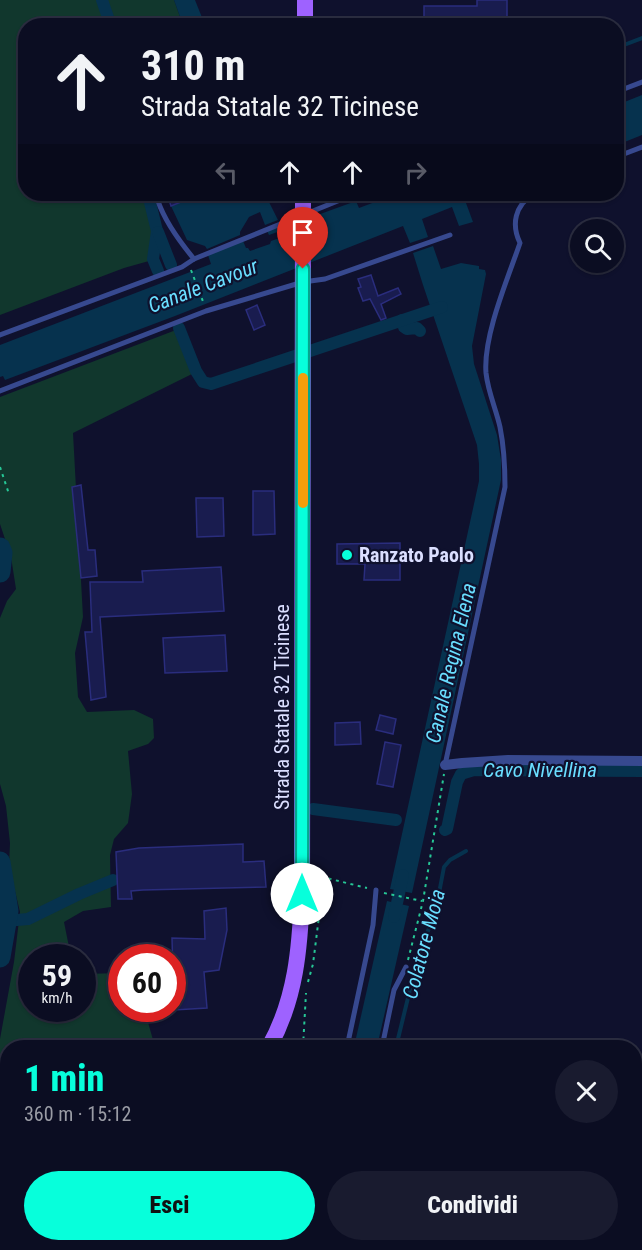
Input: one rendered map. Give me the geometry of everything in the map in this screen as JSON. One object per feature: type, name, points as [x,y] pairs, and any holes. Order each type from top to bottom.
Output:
[{"type":"main road","points":[[305,0],[305,18]]},
{"type":"main road","points":[[303,201],[303,275]]},
{"type":"main road","name":"Strada Statale 32 Ticinese","points":[[272,1040],[283,1018],[294,983],[300,937],[303,873],[303,275]]},
{"type":"street","points":[[445,765],[508,760],[642,761]]},
{"type":"lane","points":[[624,89],[642,82]]},
{"type":"lane","points":[[624,154],[642,147]]},
{"type":"lane","points":[[158,201],[170,225],[194,258]]},
{"type":"lane","points":[[0,335],[182,267],[194,258],[303,218],[340,201]]},
{"type":"lane","points":[[445,765],[505,487],[503,446],[489,390],[486,360],[498,308],[520,243],[515,231],[516,216],[525,201]]},
{"type":"lane","points":[[0,391],[303,275],[325,279],[450,235]]},
{"type":"lane","points":[[348,1040],[373,925],[376,890]]},
{"type":"lane","points":[[383,1040],[394,990],[406,967]]},
{"type":"path","points":[[192,272],[204,304]]},
{"type":"path","points":[[0,467],[9,494]]},
{"type":"path","points":[[406,967],[423,901],[445,765]]},
{"type":"path","points":[[303,873],[376,890]]},
{"type":"path","points":[[303,1040],[306,988],[313,964],[324,877]]},
{"type":"path","points":[[389,894],[423,901]]},
{"type":"green space","points":[[0,0],[98,0],[104,18],[18,18],[18,201],[146,201],[153,232],[149,261],[124,268],[0,315]]},
{"type":"green space","points":[[107,0],[174,0],[180,18],[114,18]]},
{"type":"green space","points":[[176,330],[194,373],[73,433],[83,617],[75,653],[78,697],[87,712],[134,710],[153,719],[154,738],[148,744],[128,751],[132,794],[128,823],[114,839],[110,855],[111,907],[83,911],[64,922],[68,944],[18,944],[18,1022],[96,1022],[96,974],[108,973],[108,1022],[148,1022],[153,1040],[0,1040],[20,912],[9,866],[10,843],[6,806],[0,784],[0,618],[7,601],[16,589],[11,557],[0,524],[0,397]]},
{"type":"water","points":[[174,0],[195,0],[202,18],[180,18]]},
{"type":"water","points":[[642,95],[642,135],[624,142],[624,102]]},
{"type":"water","points":[[184,201],[268,201],[278,220],[265,225],[260,212],[249,217],[240,235],[207,249],[205,246],[187,240],[171,206]]},
{"type":"water","name":"Canale Cavour","points":[[356,201],[359,208],[378,201],[472,201],[466,203],[473,222],[459,226],[452,207],[422,219],[428,237],[410,243],[403,226],[5,380],[3,376],[0,377],[0,345],[211,264],[208,255],[243,241],[250,251],[285,236],[283,230],[269,235],[267,231],[294,224],[295,234],[312,228],[312,217]]},
{"type":"water","points":[[433,246],[441,269],[461,263],[479,266],[479,269],[485,270],[472,346],[474,364],[497,435],[501,480],[412,893],[390,889],[479,481],[477,445],[413,253]]},
{"type":"water","points":[[387,901],[409,906],[379,1040],[356,1040]]},
{"type":"building","points":[[477,0],[507,0],[507,17],[424,18],[424,6],[477,6]]},
{"type":"building","points":[[169,201],[184,201],[171,206]]},
{"type":"building","points":[[371,275],[378,296],[398,288],[401,294],[381,304],[386,318],[381,320],[370,299],[363,301],[358,288],[361,287],[358,279]]},
{"type":"building","points":[[257,305],[265,325],[254,330],[246,310]]},
{"type":"building","points":[[81,485],[88,550],[95,550],[97,576],[81,578],[72,487]]},
{"type":"building","points":[[253,491],[274,491],[275,534],[253,535]]},
{"type":"building","points":[[196,498],[223,498],[224,536],[197,537]]},
{"type":"building","points":[[400,543],[400,580],[364,580],[365,564],[337,564],[337,544]]},
{"type":"building","points":[[221,567],[224,611],[100,617],[106,697],[91,700],[85,632],[92,632],[90,582],[143,582],[142,571]]},
{"type":"building","points":[[225,635],[227,671],[165,673],[163,638]]},
{"type":"building","points":[[380,715],[396,719],[393,734],[376,730]]},
{"type":"building","points":[[360,722],[361,744],[335,745],[335,723]]},
{"type":"building","points":[[385,742],[401,745],[393,787],[377,784]]},
{"type":"building","points":[[243,844],[243,862],[264,861],[266,887],[143,890],[131,891],[132,899],[118,899],[116,852],[139,848]]},
{"type":"building","points":[[226,908],[227,930],[219,970],[204,972],[207,1008],[186,1009],[186,944],[172,944],[172,938],[205,939],[204,911]]},
{"type":"waterway","points":[[102,0],[108,18]]},
{"type":"waterway","points":[[624,45],[642,38]]},
{"type":"waterway","points":[[150,201],[157,231],[153,259],[158,271]]},
{"type":"waterway","points":[[158,232],[171,265]]},
{"type":"waterway","points":[[179,328],[196,371],[203,382],[211,384],[442,307]]},
{"type":"waterway","name":"Cavo Nivellina","points":[[402,320],[407,329],[417,328],[420,331]]},
{"type":"waterway","points":[[0,548],[2,553],[0,572]]},
{"type":"waterway","name":"Cavo Nivellina","points":[[445,830],[457,782],[461,774],[474,770],[642,771]]},
{"type":"waterway","points":[[313,809],[396,820]]},
{"type":"waterway","name":"Colatore Moia","points":[[398,1040],[417,961],[436,909],[444,867],[450,860],[466,851]]},
{"type":"waterway","points":[[0,862],[8,911],[0,957]]},
{"type":"waterway","name":"Canale Regina Elena","points":[[394,917],[403,875]]},
{"type":"waterway","points":[[6,921],[28,919],[113,880]]},
{"type":"waterway","points":[[0,919],[6,921]]},
{"type":"slow traffic","points":[[303,378],[303,503]]},
{"type":"place","name":"Ranzato Paolo","points":[[347,555]]},
{"type":"route","points":[[302,894],[303,269]]}]
